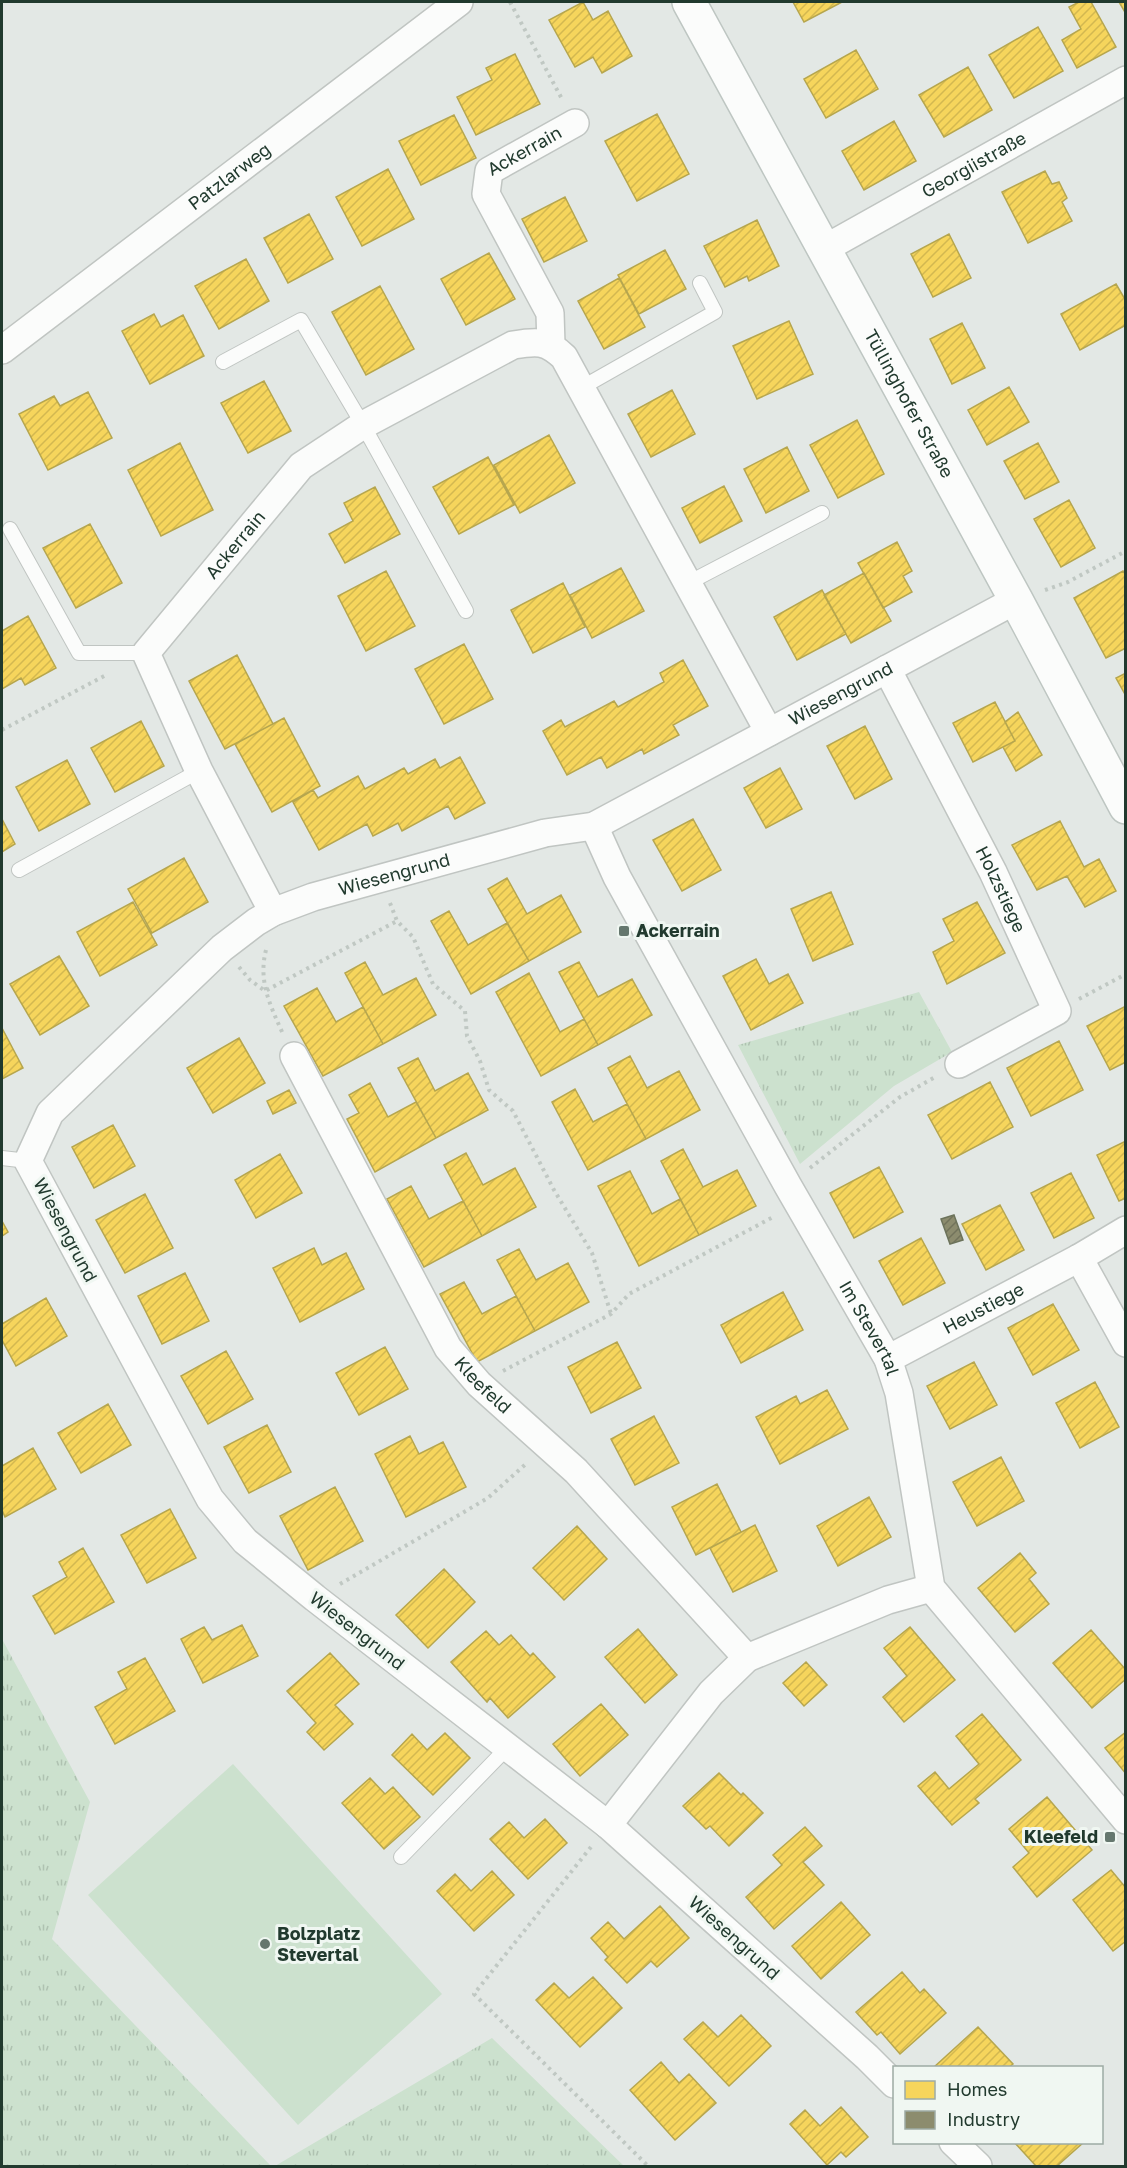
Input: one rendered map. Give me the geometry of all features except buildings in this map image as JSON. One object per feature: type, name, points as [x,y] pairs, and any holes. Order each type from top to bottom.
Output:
[{"type":"main road","name":"Tüllinghofer Straße","points":[[689,2],[1016,600],[1125,807]]},
{"type":"street","name":"Patzlarweg","points":[[2,350],[459,2]]},
{"type":"street","name":"Georgiistraße","points":[[824,249],[1125,80]]},
{"type":"street","name":"Ackerrain","points":[[146,654],[301,466],[363,425],[513,345],[533,341],[551,345],[550,313],[486,194],[489,171],[575,123]]},
{"type":"street","points":[[551,345],[564,357],[769,732]]},
{"type":"street","name":"Wiesengrund","points":[[893,2083],[867,2057],[608,1825],[245,1541],[210,1499],[28,1161],[50,1113],[222,948],[265,917],[314,897],[544,833],[594,826],[1016,600]]},
{"type":"street","points":[[146,654],[265,917]]},
{"type":"street","name":"Holzstiege","points":[[887,669],[993,872],[1058,1011]]},
{"type":"street","name":"Im Stevertal","points":[[594,826],[617,877],[793,1195],[888,1359],[899,1393],[931,1588]]},
{"type":"street","points":[[959,1064],[1058,1011]]},
{"type":"street","name":"Kleefeld","points":[[294,1056],[448,1348],[479,1384],[576,1471],[747,1658]]},
{"type":"street","name":"Heustiege","points":[[888,1359],[1079,1258],[1125,1230]]},
{"type":"street","points":[[1079,1258],[1125,1343]]},
{"type":"street","points":[[608,1825],[711,1693],[747,1658],[888,1600],[931,1588],[1125,1820]]},
{"type":"street","points":[[956,2144],[978,2166]]},
{"type":"lane","points":[[581,388],[715,312],[700,283]]},
{"type":"lane","points":[[223,362],[301,320],[363,425],[466,611]]},
{"type":"lane","points":[[688,583],[822,513]]},
{"type":"lane","points":[[10,529],[79,653],[146,654]]},
{"type":"lane","points":[[19,870],[199,771]]},
{"type":"lane","points":[[2,1158],[28,1161]]},
{"type":"lane","points":[[402,1857],[508,1748]]},
{"type":"path","name":"Ackerrain","points":[[510,2],[575,123]]},
{"type":"path","points":[[1016,600],[1068,582],[1125,551]]},
{"type":"path","points":[[2,729],[106,675]]},
{"type":"path","points":[[381,879],[397,921],[413,937],[433,984],[465,1011],[467,1036],[480,1061],[489,1090],[513,1111],[554,1190],[592,1253],[611,1314]]},
{"type":"path","points":[[265,917],[266,948],[262,965],[268,1002],[294,1056]]},
{"type":"path","points":[[266,991],[397,921]]},
{"type":"path","points":[[222,948],[250,980],[266,991]]},
{"type":"path","points":[[1058,1011],[1125,974]]},
{"type":"path","points":[[479,1384],[611,1314],[629,1294],[793,1195],[900,1097],[959,1064]]},
{"type":"path","points":[[315,1598],[488,1498],[548,1445]]},
{"type":"path","points":[[608,1825],[474,1994],[648,2166]]},
{"type":"green space","points":[[919,992],[952,1052],[894,1086],[800,1164],[738,1045]]},
{"type":"green space","points":[[2,1639],[90,1802],[52,1939],[271,2166],[2,2166]]},
{"type":"green space","name":"Bolzplatz Stevertal","points":[[233,1764],[442,1994],[298,2125],[88,1895]]},
{"type":"green space","points":[[492,2038],[624,2166],[275,2166]]},
{"type":"place","name":"Ackerrain","points":[[624,931]]},
{"type":"place","name":"Kleefeld","points":[[1110,1837]]},
{"type":"place","name":"Bolzplatz Stevertal","points":[[265,1944]]}]
